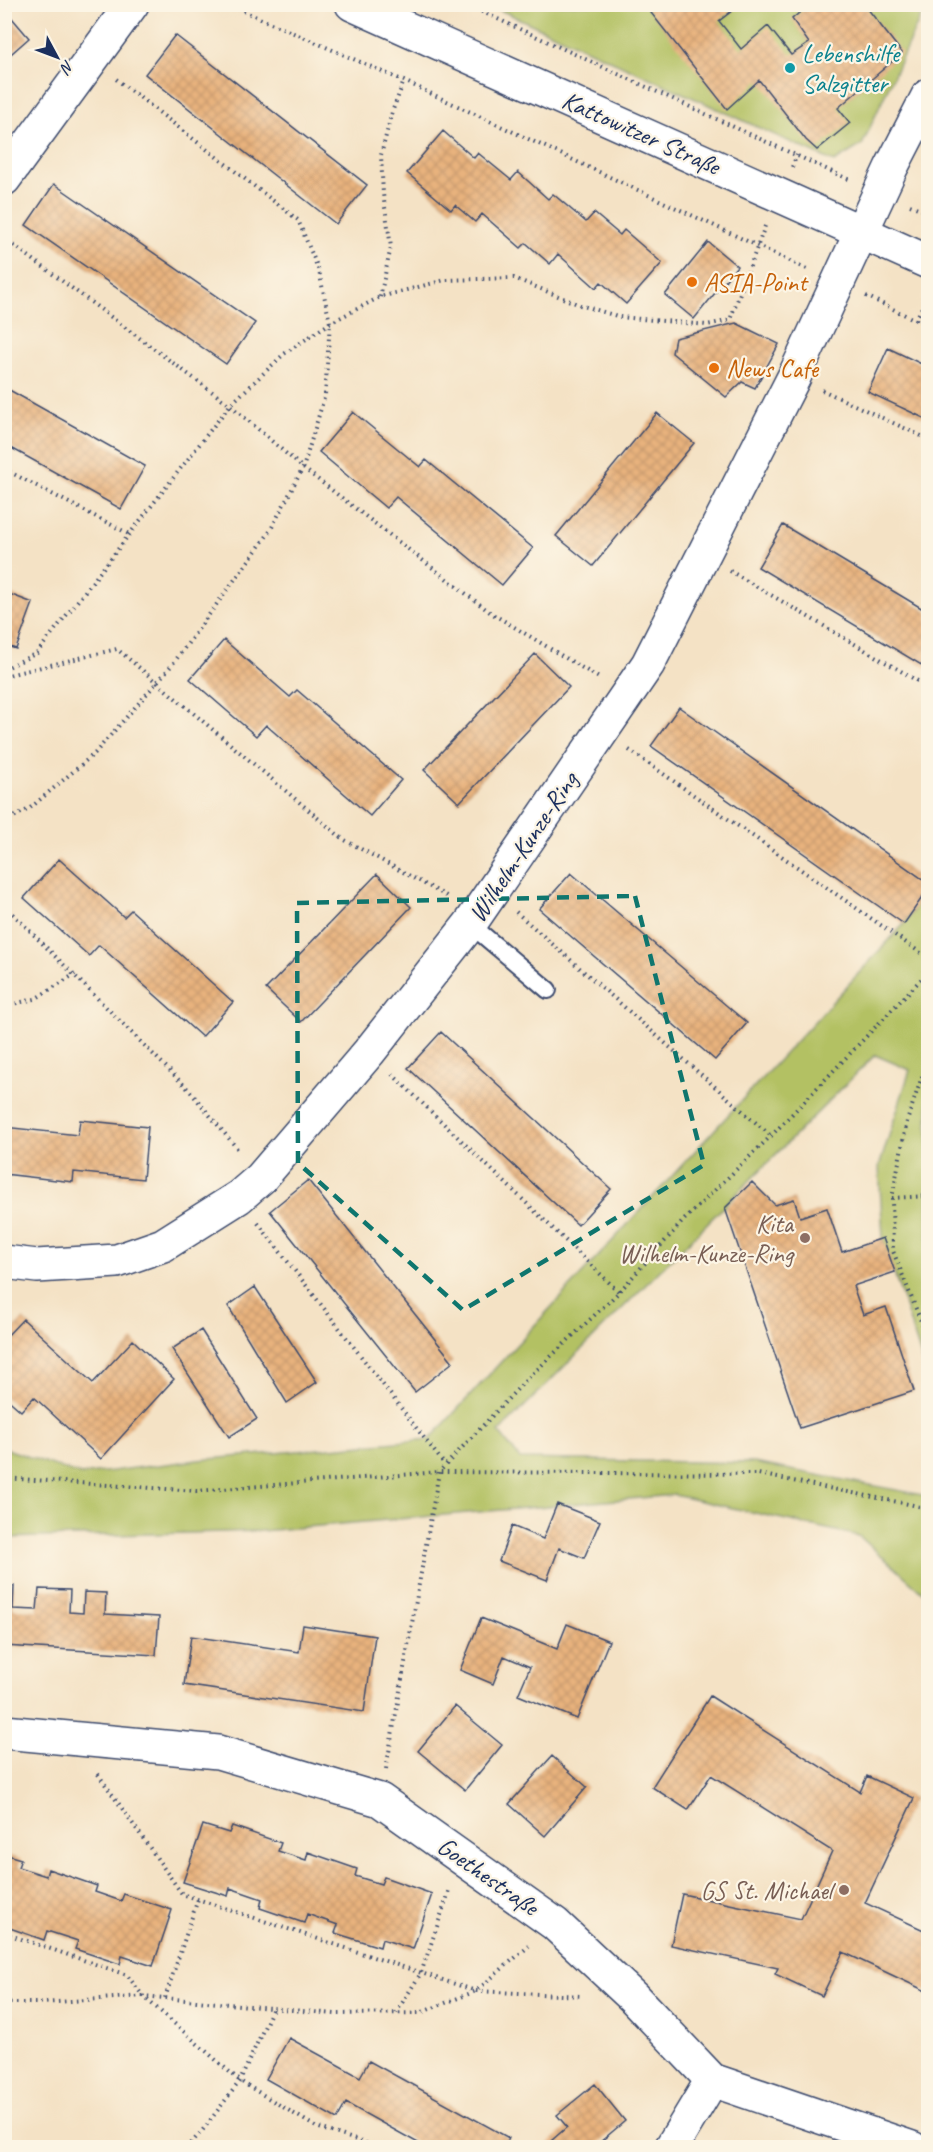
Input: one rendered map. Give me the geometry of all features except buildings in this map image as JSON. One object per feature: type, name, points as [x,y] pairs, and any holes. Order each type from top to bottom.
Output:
[{"type":"street","points":[[4,179],[132,4]]},
{"type":"street","name":"Kattowitzer Straße","points":[[352,4],[928,262]]},
{"type":"street","name":"Wilhelm-Kunze-Ring","points":[[4,1262],[37,1266],[117,1261],[163,1245],[250,1187],[369,1052],[480,910],[648,664],[794,377],[879,193],[928,96]]},
{"type":"street","name":"Goethestraße","points":[[4,1732],[218,1752],[380,1800],[555,1924],[634,1998],[712,2080],[912,2148]]},
{"type":"street","points":[[671,2148],[712,2080]]},
{"type":"lane","points":[[480,910],[548,990]]},
{"type":"path","points":[[227,4],[404,81],[928,326]]},
{"type":"path","points":[[465,4],[879,193],[928,213]]},
{"type":"path","points":[[4,822],[29,809],[95,753],[158,682],[269,533],[303,468],[325,395],[330,323],[318,271],[298,220],[91,60]]},
{"type":"path","points":[[380,297],[392,247],[383,194],[381,155],[392,112],[404,81]]},
{"type":"path","points":[[4,238],[230,405],[303,468],[491,613],[626,695]]},
{"type":"path","points":[[4,669],[37,653],[230,405],[284,354],[330,323],[380,297],[444,280],[514,278],[580,305],[620,317],[707,325],[730,320],[756,245]]},
{"type":"path","points":[[916,320],[928,294]]},
{"type":"path","points":[[794,377],[928,439]]},
{"type":"path","points":[[4,469],[129,534]]},
{"type":"path","points":[[703,555],[928,687]]},
{"type":"path","points":[[4,676],[117,649],[343,839],[480,910],[771,1136]]},
{"type":"path","points":[[602,731],[928,958]]},
{"type":"path","points":[[4,905],[189,1090],[250,1187],[445,1465]]},
{"type":"path","points":[[380,1800],[439,1472],[525,1380],[618,1292],[685,1219],[771,1136],[928,972]]},
{"type":"path","points":[[4,1006],[35,999],[75,974]]},
{"type":"path","points":[[369,1052],[618,1292]]},
{"type":"path","points":[[928,1059],[907,1121],[892,1198],[893,1251],[928,1339]]},
{"type":"path","points":[[892,1198],[928,1196]]},
{"type":"path","points":[[4,1478],[197,1491],[439,1472],[758,1474],[928,1508]]},
{"type":"path","points":[[72,1738],[182,1894],[476,1991],[634,1998]]},
{"type":"path","points":[[396,2013],[421,1972],[462,1857]]},
{"type":"path","points":[[165,1998],[198,1899]]},
{"type":"path","points":[[4,2003],[42,2003],[143,1996],[335,2014],[420,2013],[476,1991],[555,1924]]},
{"type":"path","points":[[4,1933],[128,1975],[143,1996],[240,2081],[316,2127],[381,2148]]},
{"type":"path","points":[[187,2148],[240,2081],[273,2008]]},
{"type":"highlighted area","points":[[635,896],[704,1165],[463,1310],[298,1163],[297,903]]},
{"type":"green space","points":[[489,5],[926,5],[862,145],[834,162]]},
{"type":"green space","points":[[928,889],[928,1378],[883,1238],[879,1167],[910,1070],[875,1055],[499,1432],[520,1459],[754,1463],[928,1496],[928,1597],[859,1536],[674,1495],[261,1531],[5,1538],[4,1448],[81,1475],[198,1460],[430,1439],[904,924]]},
{"type":"place","name":"Lebenshilfe Salzgitter","points":[[790,68]]},
{"type":"place","name":"ASIA-Point","points":[[692,282]]},
{"type":"place","name":"News Cafe","points":[[714,368]]},
{"type":"place","name":"Kita Wilhelm-Kunze-Ring","points":[[805,1238]]},
{"type":"place","name":"GS St. Michael","points":[[844,1890]]}]
